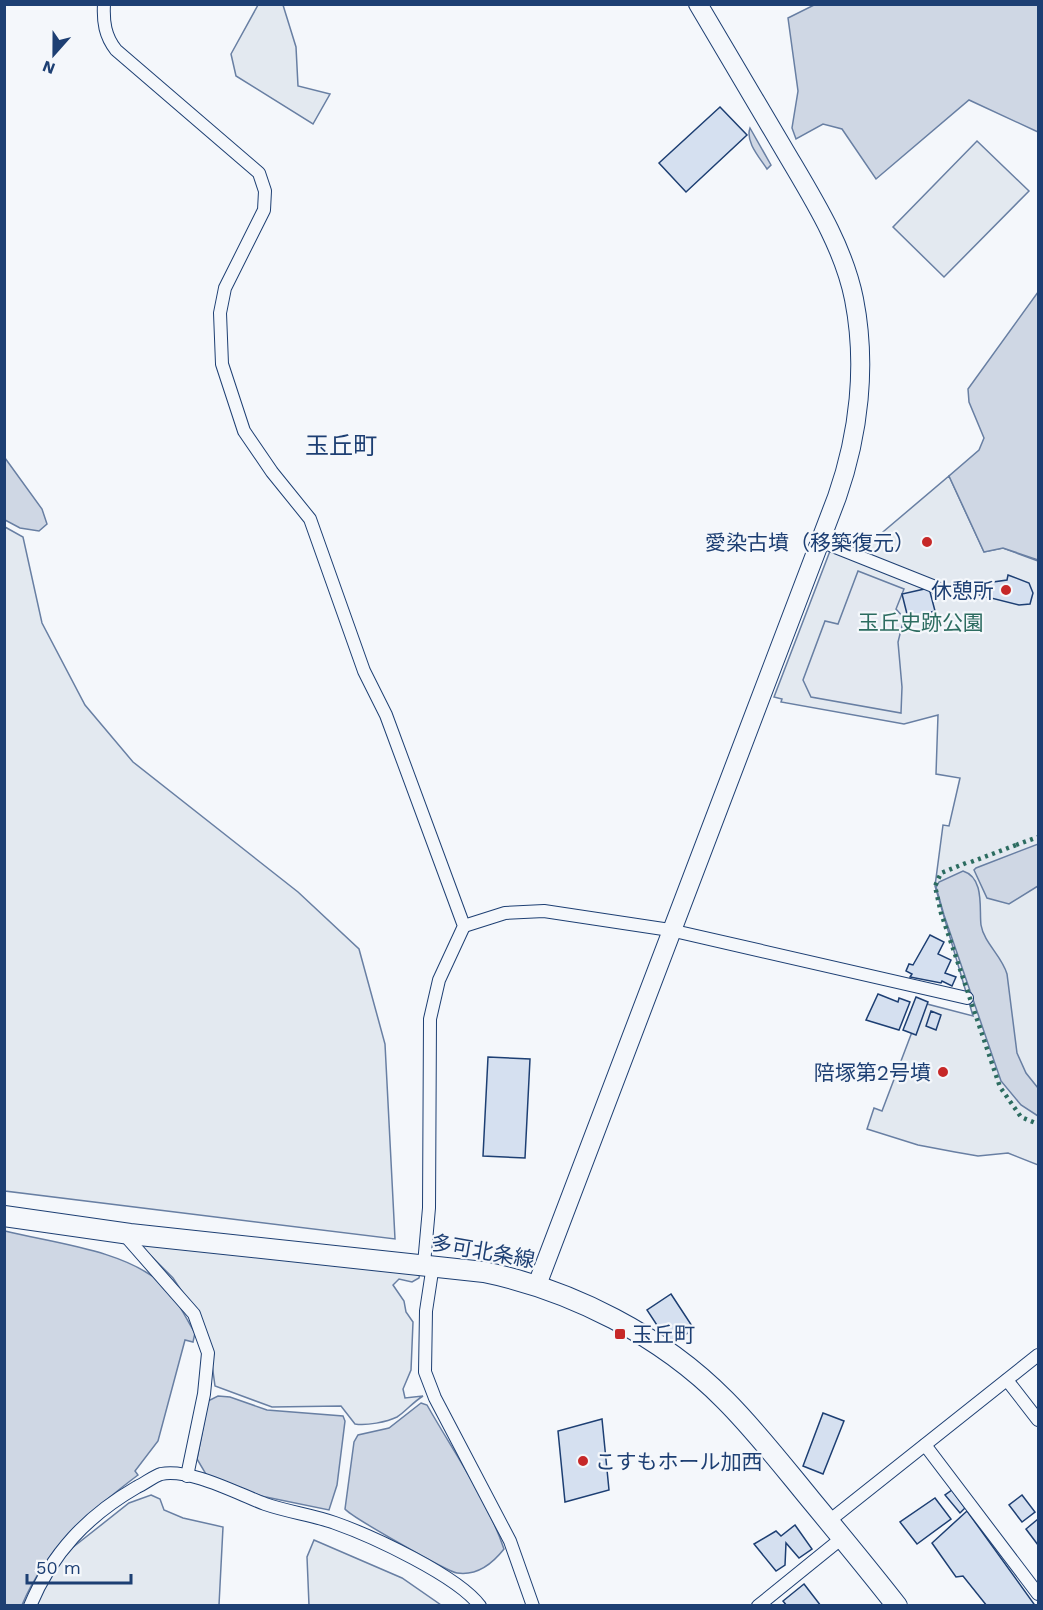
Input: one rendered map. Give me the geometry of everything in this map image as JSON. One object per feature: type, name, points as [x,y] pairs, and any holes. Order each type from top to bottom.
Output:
[{"type":"main road","name":"多可北条線","points":[[4,1216],[130,1234],[428,1264],[484,1272],[537,1285],[608,1316],[648,1340],[690,1370],[724,1399],[829,1521],[897,1605]]},
{"type":"street","points":[[104,4],[108,40],[116,50],[259,173],[266,191],[264,210],[225,288],[220,314],[222,364],[244,431],[272,472],[310,519],[360,660],[386,715],[464,926],[440,980],[430,1019],[429,1208],[424,1372],[435,1398],[510,1541],[533,1605]]},
{"type":"street","points":[[537,1285],[670,930],[820,541],[846,471],[856,428],[860,381],[859,329],[854,297],[845,268],[823,219],[698,4]]},
{"type":"street","points":[[820,541],[938,588]]},
{"type":"street","points":[[464,926],[505,913],[544,911],[670,930],[967,998]]},
{"type":"street","points":[[130,1234],[129,1240],[194,1314],[208,1353],[193,1456],[187,1476]]},
{"type":"street","points":[[829,1521],[1038,1355]]},
{"type":"street","points":[[1006,1380],[1038,1420]]},
{"type":"street","points":[[925,1444],[1038,1594]]},
{"type":"street","points":[[30,1605],[43,1574],[92,1518],[121,1497],[161,1474],[187,1476],[267,1505],[336,1523],[426,1565],[460,1587],[480,1605]]},
{"type":"street","points":[[758,1605],[842,1538]]},
{"type":"green space","points":[[258,5],[283,5],[296,47],[298,86],[330,94],[313,124],[236,76],[231,54]]},
{"type":"green space","points":[[977,141],[1029,191],[944,277],[893,227]]},
{"type":"green space","name":"玉丘史跡公園","points":[[949,476],[984,552],[1003,548],[1038,561],[1038,1165],[1008,1153],[978,1156],[918,1145],[867,1129],[874,1108],[882,1111],[923,1003],[973,1016],[935,886],[943,825],[949,826],[960,778],[936,774],[938,715],[904,724],[781,702],[782,699],[774,697],[835,538],[864,548]]},
{"type":"green space","points":[[5,527],[23,537],[42,623],[85,705],[133,762],[298,892],[359,949],[385,1044],[395,1239],[5,1191]]},
{"type":"green space","points":[[145,1243],[421,1266],[419,1278],[412,1282],[399,1279],[393,1285],[404,1301],[406,1312],[413,1322],[411,1370],[403,1389],[405,1398],[423,1396],[397,1417],[376,1423],[355,1424],[341,1406],[272,1407],[215,1386],[211,1357],[189,1302],[173,1278],[141,1246]]},
{"type":"green space","points":[[151,1495],[160,1499],[164,1510],[183,1518],[223,1527],[219,1605],[37,1606],[45,1578],[72,1548],[129,1503]]},
{"type":"green space","points":[[314,1540],[402,1578],[441,1605],[309,1605],[307,1557]]},
{"type":"shaded area","points":[[814,5],[1038,5],[1038,132],[969,100],[876,179],[842,129],[823,124],[796,139],[792,128],[798,91],[788,18]]},
{"type":"shaded area","points":[[750,128],[771,165],[767,169],[751,144]]},
{"type":"shaded area","points":[[1038,292],[1038,560],[1003,548],[984,552],[949,476],[979,450],[984,438],[969,402],[968,389]]},
{"type":"shaded area","points":[[5,458],[42,509],[47,524],[39,531],[20,528],[5,520]]},
{"type":"shaded area","points":[[858,571],[904,589],[896,609],[904,618],[898,642],[902,687],[901,713],[811,697],[803,680],[825,621],[838,624]]},
{"type":"shaded area","points":[[1038,844],[1038,886],[1009,904],[987,898],[974,870]]},
{"type":"shaded area","points":[[963,871],[975,880],[980,895],[983,932],[1005,967],[1017,1053],[1026,1073],[1038,1088],[1038,1116],[1021,1105],[1001,1081],[944,915],[936,887],[939,882]]},
{"type":"shaded area","points":[[5,1231],[108,1255],[146,1272],[171,1294],[195,1333],[193,1342],[185,1340],[158,1441],[135,1471],[138,1475],[71,1532],[43,1566],[22,1605],[5,1606]]},
{"type":"shaded area","points":[[218,1396],[230,1397],[267,1410],[343,1416],[345,1421],[337,1485],[329,1510],[261,1496],[207,1476],[197,1459],[208,1401]]},
{"type":"shaded area","points":[[421,1403],[427,1405],[469,1476],[497,1530],[504,1549],[490,1564],[478,1570],[457,1573],[450,1570],[380,1532],[345,1509],[354,1442],[358,1435],[389,1428]]},
{"type":"building","points":[[720,107],[747,135],[686,192],[659,163]]},
{"type":"building","name":"休憩所","points":[[1008,575],[1029,583],[1033,593],[1030,604],[1019,605],[979,595],[979,584],[1007,580]]},
{"type":"building","points":[[929,588],[935,611],[908,618],[902,594]]},
{"type":"building","points":[[930,935],[944,942],[938,954],[951,960],[945,973],[956,977],[952,986],[942,981],[941,983],[910,977],[912,974],[906,971],[909,964],[913,965]]},
{"type":"building","points":[[878,994],[898,1002],[899,998],[910,1002],[899,1030],[866,1020]]},
{"type":"building","points":[[916,997],[928,1002],[916,1035],[903,1030]]},
{"type":"building","points":[[931,1011],[941,1015],[936,1030],[926,1026]]},
{"type":"building","points":[[488,1057],[530,1059],[525,1158],[483,1156]]},
{"type":"building","points":[[671,1294],[694,1329],[670,1345],[647,1310]]},
{"type":"building","points":[[823,1413],[844,1421],[823,1474],[803,1466]]},
{"type":"building","name":"こすもホール加西","points":[[602,1419],[609,1490],[565,1502],[558,1431]]},
{"type":"building","points":[[952,1490],[965,1508],[960,1513],[945,1495]]},
{"type":"building","points":[[1022,1495],[1035,1512],[1022,1522],[1009,1505]]},
{"type":"building","points":[[935,1498],[951,1519],[917,1544],[900,1522]]},
{"type":"building","points":[[967,1511],[1034,1604],[1033,1606],[987,1606],[963,1576],[956,1577],[932,1543]]},
{"type":"building","points":[[1038,1519],[1038,1545],[1026,1529]]},
{"type":"building","points":[[795,1525],[812,1549],[799,1558],[786,1543],[785,1565],[776,1571],[754,1544],[776,1531],[781,1536]]},
{"type":"building","points":[[804,1584],[821,1606],[787,1606],[783,1601]]},
{"type":"hedge","points":[[1016,845],[1038,837]]},
{"type":"hedge","points":[[971,862],[1016,845]]},
{"type":"hedge","points":[[966,863],[941,873],[935,886],[941,913],[1000,1087],[1021,1117],[1038,1124]]},
{"type":"place","name":"愛染古墳（移築復元）","points":[[927,542]]},
{"type":"place","name":"休憩所","points":[[1006,590]]},
{"type":"place","name":"陪塚第2号墳","points":[[943,1072]]},
{"type":"place","name":"玉丘町","points":[[620,1334]]},
{"type":"place","name":"こすもホール加西","points":[[583,1461]]},
{"type":"district","name":"玉丘町","points":[[341,446]]}]
